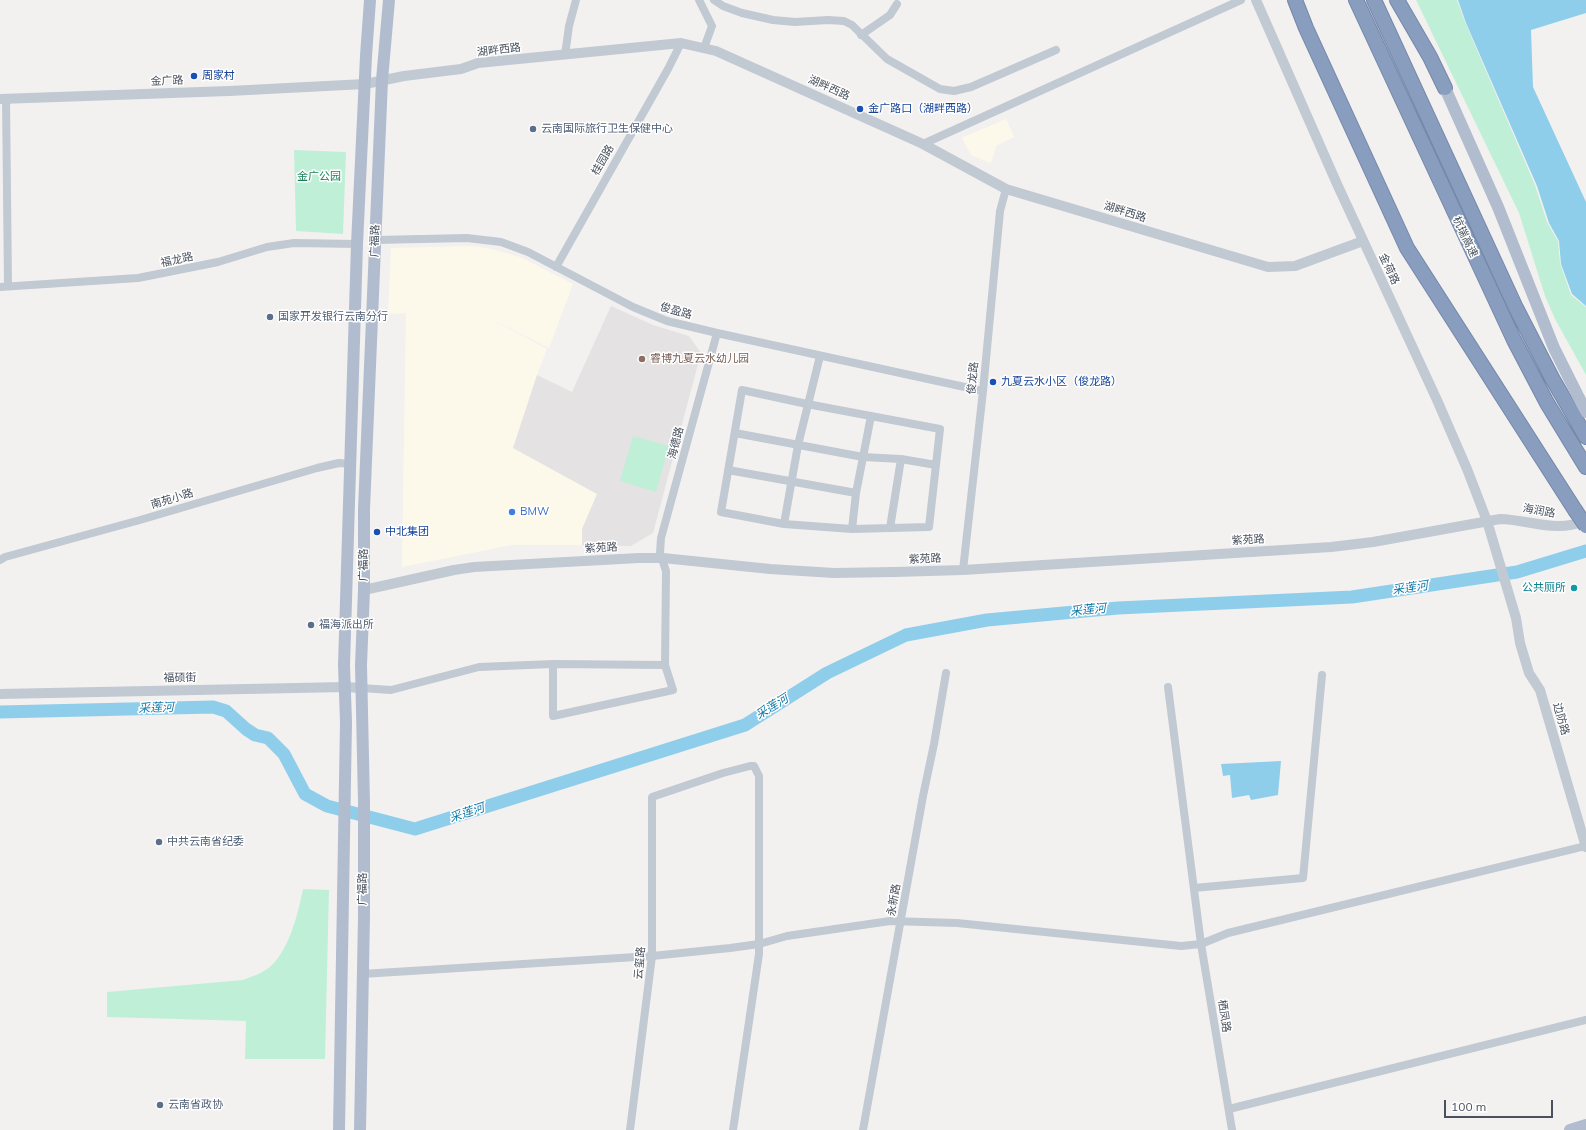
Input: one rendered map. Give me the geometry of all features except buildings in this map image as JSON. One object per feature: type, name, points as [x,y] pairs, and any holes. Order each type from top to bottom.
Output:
[{"type":"highway","points":[[1295,0],[1305,26],[1407,248],[1586,526]]},
{"type":"highway","name":"杭瑞高速","points":[[1356,0],[1514,340],[1547,403],[1586,467]]},
{"type":"highway","name":"杭瑞高速","points":[[1374,0],[1516,308],[1558,389],[1586,437]]},
{"type":"highway","points":[[1397,0],[1446,88]]},
{"type":"main road","name":"广福路","points":[[339,1130],[346,722],[345,687],[357,244],[370,0]]},
{"type":"main road","name":"广福路","points":[[360,1130],[364,804],[361,688],[364,590],[364,509],[382,80],[389,0]]},
{"type":"main road","points":[[1446,88],[1498,207],[1554,348],[1586,412]]},
{"type":"main road","points":[[1570,1130],[1586,1125]]},
{"type":"street","points":[[565,55],[569,26],[576,0]]},
{"type":"street","points":[[699,0],[712,26],[704,48]]},
{"type":"street","points":[[714,0],[723,6],[742,13],[773,20],[795,22],[828,20],[844,21],[852,25],[886,59],[940,89],[954,91],[971,87],[1056,50]]},
{"type":"street","points":[[923,144],[1241,0]]},
{"type":"street","name":"金荷路","points":[[1256,0],[1363,241],[1437,400],[1467,469],[1487,521],[1495,551]]},
{"type":"street","points":[[861,35],[890,15],[897,4]]},
{"type":"street","name":"湖畔西路","points":[[382,80],[461,69],[478,63],[681,43],[716,51],[923,144],[1006,189],[1268,266],[1295,266],[1363,241]]},
{"type":"street","name":"桂园路","points":[[556,267],[681,43]]},
{"type":"street","name":"金广路","points":[[3,98],[229,91],[365,84],[382,80]]},
{"type":"street","points":[[3,98],[4,286]]},
{"type":"street","name":"俊龙路","points":[[963,570],[983,391],[1000,211],[1006,189]]},
{"type":"street","name":"俊盈路","points":[[375,240],[443,238],[484,239],[512,245],[651,315],[667,321],[983,391]]},
{"type":"street","name":"福龙路","points":[[4,286],[138,278],[218,262],[267,248],[294,244],[357,244]]},
{"type":"street","name":"海德路","points":[[553,664],[553,716],[673,690],[665,665],[666,571],[663,558],[660,553],[661,538],[716,333]]},
{"type":"street","points":[[784,524],[790,482],[807,404],[811,394],[820,356]]},
{"type":"street","points":[[742,390],[871,416],[940,429],[929,527],[852,529],[784,524],[721,512],[742,390]]},
{"type":"street","points":[[852,529],[856,493],[871,416]]},
{"type":"street","points":[[735,433],[863,457],[901,459],[936,465]]},
{"type":"street","points":[[890,528],[901,459]]},
{"type":"street","name":"南苑小路","points":[[0,560],[5,557],[140,520],[316,468],[339,464],[351,464]]},
{"type":"street","points":[[728,470],[856,493]]},
{"type":"street","name":"海润路","points":[[1487,521],[1500,519],[1517,520],[1541,526],[1560,527],[1586,521]]},
{"type":"street","name":"紫苑路","points":[[364,590],[474,567],[663,558],[770,570],[834,573],[963,570],[1331,547],[1373,542],[1487,521]]},
{"type":"street","name":"边防路","points":[[1495,551],[1510,600],[1529,673],[1540,690],[1586,846]]},
{"type":"street","points":[[361,688],[392,690],[479,667],[553,664],[665,665]]},
{"type":"street","name":"永新路","points":[[863,1130],[946,673]]},
{"type":"street","points":[[1194,888],[1304,878],[1322,675]]},
{"type":"street","name":"福硕街","points":[[0,694],[345,687],[361,688]]},
{"type":"street","name":"栖凤路","points":[[1168,687],[1201,944],[1232,1130]]},
{"type":"street","name":"云玺路","points":[[630,1130],[652,956],[652,797],[723,773],[754,766],[758,776],[758,944]]},
{"type":"street","points":[[362,974],[652,956],[758,944],[787,936],[890,921],[957,923],[1181,946],[1201,944],[1228,932],[1586,846]]},
{"type":"street","points":[[733,1130],[759,954],[758,944]]},
{"type":"street","points":[[1229,1109],[1586,1020]]},
{"type":"shaded area","points":[[1006,119],[1014,137],[996,146],[991,163],[971,155],[962,138]]},
{"type":"shaded area","points":[[473,246],[492,249],[520,257],[573,284],[549,348],[482,314],[547,349],[513,448],[597,494],[583,529],[582,545],[511,545],[402,567],[406,313],[388,314],[391,248]]},
{"type":"shaded area","points":[[611,306],[653,325],[689,336],[701,353],[653,533],[631,546],[582,545],[582,529],[597,494],[513,448],[537,375],[572,392]]},
{"type":"green space","points":[[1416,0],[1457,0],[1535,185],[1547,222],[1558,241],[1560,263],[1571,295],[1586,307],[1586,375],[1555,319],[1545,296],[1519,213]]},
{"type":"green space","name":"金广公园","points":[[294,150],[346,152],[343,234],[296,231]]},
{"type":"green space","points":[[633,436],[669,446],[656,492],[620,481]]},
{"type":"green space","points":[[303,889],[329,890],[325,1059],[245,1059],[246,1021],[107,1017],[107,992],[243,980],[265,971],[278,959],[288,940],[299,909]]},
{"type":"water","points":[[1458,0],[1586,0],[1586,13],[1531,30],[1533,87],[1586,202],[1586,306],[1572,294],[1561,264],[1559,241],[1549,223],[1537,186],[1466,23]]},
{"type":"water","points":[[1281,761],[1278,795],[1251,800],[1249,795],[1232,798],[1230,775],[1223,776],[1221,764]]},
{"type":"waterway","name":"采莲河","points":[[0,712],[213,707],[226,711],[255,735],[268,738],[284,754],[305,794],[327,806],[415,829],[745,725],[827,673],[906,635],[987,620],[1118,608],[1352,597],[1517,572],[1586,551]]},
{"type":"place","name":"周家村","points":[[194,76]]},
{"type":"place","name":"金广路口（湖畔西路）","points":[[860,109]]},
{"type":"place","name":"云南国际旅行卫生保健中心","points":[[533,129]]},
{"type":"place","name":"国家开发银行云南分行","points":[[270,317]]},
{"type":"place","name":"睿博九夏云水幼儿园","points":[[642,359]]},
{"type":"place","name":"九夏云水小区（俊龙路）","points":[[993,382]]},
{"type":"place","name":"BMW","points":[[512,512]]},
{"type":"place","name":"中北集团","points":[[377,532]]},
{"type":"place","name":"公共厕所","points":[[1574,588]]},
{"type":"place","name":"福海派出所","points":[[311,625]]},
{"type":"place","name":"中共云南省纪委","points":[[159,842]]},
{"type":"place","name":"云南省政协","points":[[160,1105]]}]
